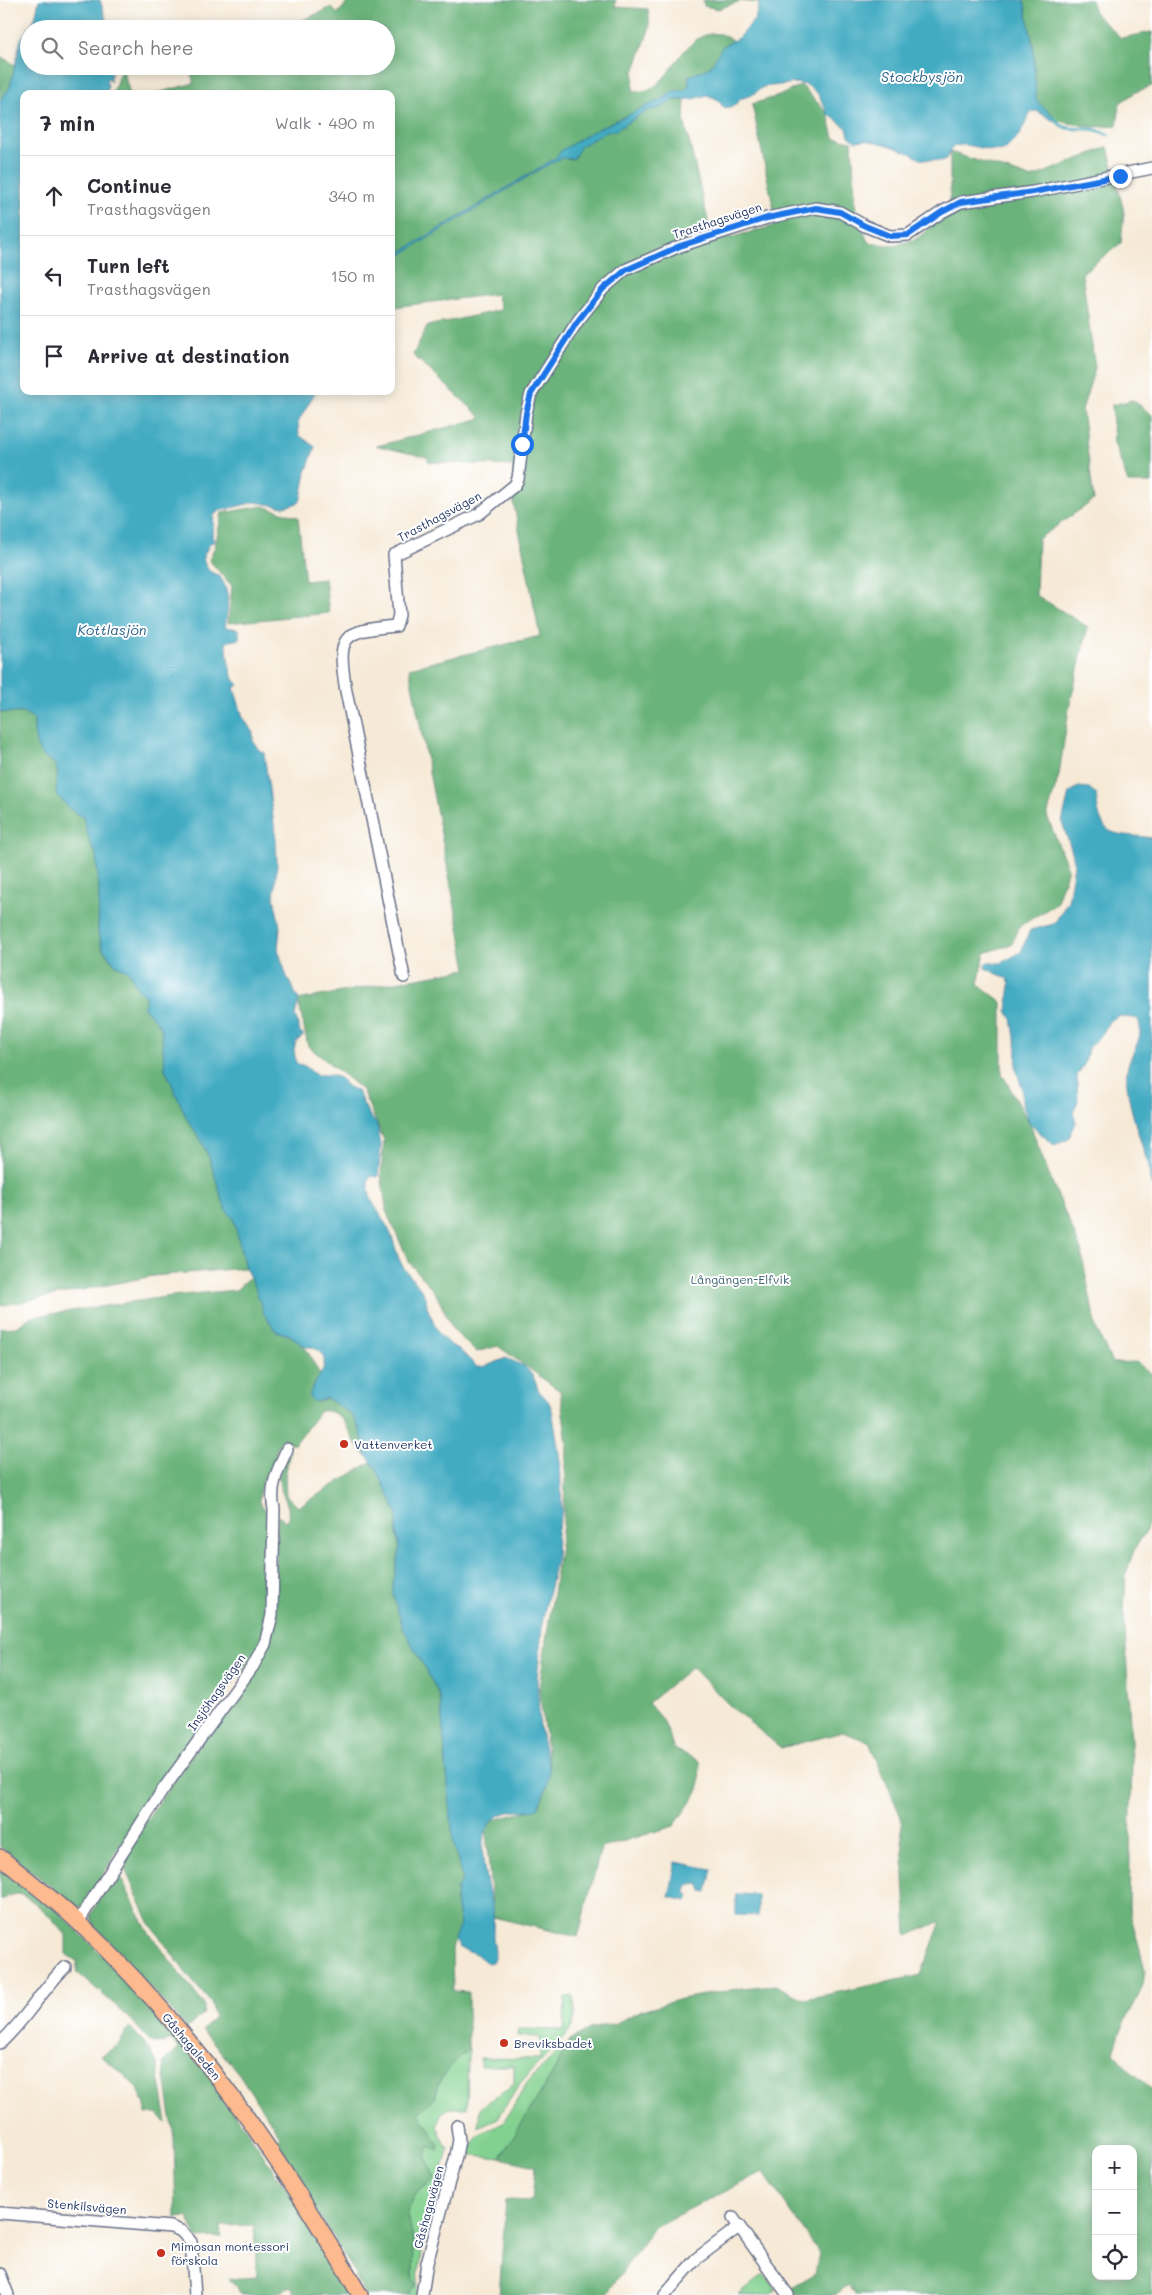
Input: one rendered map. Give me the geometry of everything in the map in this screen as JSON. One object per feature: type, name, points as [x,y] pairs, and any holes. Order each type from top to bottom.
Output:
[{"type":"main road","name":"Gåshagaleden","points":[[0,1857],[78,1922],[161,2009],[226,2087],[283,2168],[360,2295]]},
{"type":"main road","name":"Gåshagaleden","points":[[345,2270],[355,2295]]},
{"type":"street","name":"Trasthagsvägen","points":[[404,977],[346,691],[341,658],[343,643],[356,632],[396,626],[399,615],[394,556],[479,514],[515,486],[518,479],[526,413],[531,394],[577,322],[603,289],[626,270],[680,246],[767,218],[816,208],[840,212],[865,226],[890,236],[908,235],[942,212],[961,202],[1033,192],[1152,168]]},
{"type":"street","name":"Insjöhagsvägen","points":[[78,1922],[157,1799],[253,1666],[265,1644],[272,1615],[274,1510],[272,1496],[274,1479],[287,1449]]},
{"type":"street","points":[[0,2043],[17,2026],[49,1982],[65,1967]]},
{"type":"street","name":"Gåshagavägen","points":[[422,2295],[426,2263],[456,2156],[459,2140],[457,2126]]},
{"type":"street","name":"Stenkilsvägen","points":[[0,2213],[171,2227],[182,2231],[190,2242],[195,2295]]},
{"type":"street","points":[[664,2295],[696,2259],[736,2222],[788,2295]]},
{"type":"street","points":[[0,2274],[8,2295]]},
{"type":"green space","name":"Långängen-Elfvik","points":[[350,0],[616,0],[615,7],[648,9],[650,27],[634,72],[633,91],[644,91],[654,87],[696,40],[707,35],[720,34],[725,36],[734,41],[726,44],[710,67],[689,76],[689,84],[685,90],[666,96],[636,113],[620,118],[561,152],[562,156],[569,160],[574,158],[576,151],[581,146],[603,133],[616,130],[646,111],[660,108],[674,100],[685,100],[684,120],[713,242],[777,225],[752,104],[779,96],[801,85],[828,114],[834,138],[852,141],[856,214],[868,242],[894,246],[918,238],[947,210],[950,194],[950,152],[1031,178],[1108,147],[1124,212],[1121,243],[1082,273],[1095,368],[1082,410],[1094,500],[1038,539],[1036,595],[1088,627],[1069,708],[1059,775],[1047,816],[1068,869],[1056,904],[1020,926],[1012,944],[985,953],[978,984],[1002,1002],[1002,1074],[1030,1124],[1049,1175],[1081,1250],[1096,1328],[1112,1363],[1136,1362],[1152,1374],[1152,1513],[1146,1531],[1134,1550],[1126,1574],[1124,1612],[1132,1760],[1129,1908],[1145,1970],[1143,1985],[1120,2033],[1114,2052],[1122,2063],[1152,2090],[1152,2295],[856,2295],[848,2285],[835,2295],[793,2295],[790,2290],[814,2273],[820,2254],[763,2172],[654,2227],[606,2295],[499,2295],[506,2200],[532,2201],[535,2166],[500,2158],[553,2073],[570,2040],[591,2028],[614,2024],[642,2010],[681,1999],[742,1988],[775,1985],[805,1999],[921,1975],[941,1921],[907,1936],[901,1817],[869,1742],[843,1732],[781,1748],[730,1706],[692,1667],[648,1703],[664,1722],[674,1749],[700,1761],[699,1790],[674,1826],[601,1848],[578,1937],[493,1917],[486,1831],[491,1821],[538,1808],[548,1783],[549,1766],[539,1689],[563,1525],[567,1444],[560,1391],[498,1346],[476,1352],[454,1331],[436,1294],[409,1262],[387,1213],[381,1175],[384,1140],[362,1090],[308,1046],[298,1000],[467,969],[409,668],[540,636],[512,495],[514,466],[429,462],[427,457],[377,446],[482,418],[413,355],[427,326],[501,310],[496,294],[395,308],[395,90],[169,90],[194,83],[192,75],[395,75],[395,20],[303,20],[332,7],[337,14]]},
{"type":"green space","points":[[703,0],[760,0],[760,3],[741,1],[718,9],[704,6]]},
{"type":"green space","points":[[1024,0],[1091,0],[1096,15],[1121,38],[1152,32],[1152,86],[1136,92],[1120,103],[1117,126],[1092,127],[1052,120],[1052,114],[1040,105],[1036,98],[1033,45]]},
{"type":"green space","points":[[0,56],[15,65],[10,87],[0,101]]},
{"type":"green space","points":[[119,75],[124,75],[129,90],[113,90]]},
{"type":"green space","points":[[1133,400],[1152,415],[1152,483],[1128,483],[1114,443],[1112,405]]},
{"type":"green space","points":[[263,506],[298,517],[305,581],[325,579],[329,613],[228,623],[232,586],[209,560],[215,546],[222,513]]},
{"type":"green space","points":[[0,712],[25,713],[34,719],[34,731],[45,758],[55,764],[59,774],[56,790],[71,810],[83,817],[90,842],[96,854],[99,889],[98,934],[103,950],[116,965],[128,969],[139,991],[146,996],[144,1007],[161,1027],[165,1068],[187,1119],[201,1140],[209,1157],[226,1210],[234,1219],[245,1268],[153,1276],[0,1306]]},
{"type":"green space","points":[[250,1277],[276,1331],[300,1342],[321,1376],[309,1395],[317,1402],[327,1398],[352,1415],[360,1430],[367,1456],[356,1443],[342,1420],[329,1411],[320,1411],[294,1445],[283,1438],[276,1451],[274,1471],[266,1474],[260,1490],[259,1501],[269,1516],[267,1622],[258,1648],[143,1807],[87,1902],[81,1907],[77,1907],[0,1847],[0,1328],[17,1327],[30,1317],[172,1296],[236,1290]]},
{"type":"green space","points":[[290,1451],[285,1477],[286,1495],[298,1507],[371,1462],[376,1468],[397,1513],[397,1535],[400,1549],[393,1584],[403,1628],[440,1696],[453,1839],[462,1879],[457,1889],[456,1902],[460,1926],[452,1949],[453,1991],[468,1992],[468,2049],[441,2078],[435,2097],[419,2113],[439,2145],[438,2150],[429,2146],[426,2156],[435,2179],[417,2192],[407,2211],[414,2243],[413,2275],[416,2285],[407,2295],[365,2295],[350,2265],[274,2141],[280,2136],[239,2074],[203,2030],[214,2017],[212,2004],[188,1976],[149,1922],[120,1858],[269,1645],[278,1516],[287,1522],[288,1515],[287,1504],[279,1483],[279,1476]]},
{"type":"green space","points":[[0,1863],[61,1914],[114,1967],[214,2082],[319,2238],[349,2295],[295,2295],[291,2287],[272,2295],[241,2295],[236,2285],[228,2279],[257,2277],[254,2225],[221,2226],[222,2237],[196,2238],[188,2217],[176,2218],[174,2138],[163,2062],[179,2049],[171,2040],[162,2044],[151,2042],[122,2011],[78,1973],[76,1961],[66,1954],[66,1935],[36,1904],[22,1895],[16,1894],[0,1900]]},
{"type":"green space","points":[[113,1872],[119,1874],[147,1930],[204,2005],[204,2013],[187,2028],[93,1925],[91,1915]]},
{"type":"green space","points":[[573,1996],[575,2013],[573,2027],[521,2082],[498,2118],[478,2127],[480,2108],[514,2084],[514,2066],[480,2066],[480,2058],[540,2059],[540,2037],[518,2036],[519,2029],[564,2030],[565,1997]]},
{"type":"green space","points":[[130,2027],[149,2048],[157,2063],[167,2123],[156,2114],[146,2114],[142,2096],[137,2088],[101,2056],[117,2046]]},
{"type":"green space","points":[[570,2040],[553,2073],[500,2158],[467,2154],[478,2135],[505,2121],[528,2081]]},
{"type":"green space","points":[[468,2049],[467,2108],[449,2108],[441,2114],[437,2126],[448,2150],[424,2243],[417,2295],[407,2295],[416,2285],[413,2276],[414,2243],[407,2211],[417,2192],[435,2179],[426,2156],[429,2146],[439,2145],[419,2113],[435,2097],[441,2078]]},
{"type":"green space","points":[[764,2274],[776,2291],[769,2295],[738,2295]]},
{"type":"water","name":"Kottlasjön","points":[[39,0],[100,0],[106,20],[34,20]]},
{"type":"water","name":"Stockbysjön","points":[[760,0],[1024,0],[1033,45],[1036,98],[1054,118],[1052,120],[1037,111],[1031,112],[1020,134],[1005,150],[998,151],[963,145],[957,146],[951,148],[947,159],[941,161],[920,159],[910,153],[885,144],[865,140],[855,141],[849,136],[847,128],[828,114],[818,94],[807,85],[797,83],[763,87],[752,95],[740,99],[734,106],[724,108],[717,99],[707,95],[694,99],[674,100],[660,108],[646,111],[616,130],[603,133],[581,146],[573,159],[561,158],[537,171],[395,259],[395,256],[557,157],[561,151],[591,132],[667,97],[673,91],[685,90],[689,84],[689,76],[710,67],[722,47],[738,38],[755,19]]},
{"type":"water","name":"Kottlasjön","points":[[20,43],[20,75],[112,75],[110,77],[111,82],[108,78],[106,80],[107,90],[20,90],[20,395],[314,395],[298,422],[299,435],[315,447],[306,472],[301,499],[298,503],[284,507],[255,502],[219,511],[214,515],[212,537],[215,541],[210,543],[203,557],[207,568],[220,577],[227,592],[228,604],[225,627],[239,629],[239,639],[226,642],[229,665],[232,676],[239,685],[234,688],[243,717],[253,733],[253,741],[259,750],[264,753],[276,839],[277,864],[274,897],[280,927],[278,949],[287,977],[299,1000],[295,1015],[300,1032],[304,1035],[296,1042],[294,1049],[296,1063],[305,1066],[316,1075],[331,1075],[340,1078],[347,1086],[357,1091],[368,1113],[377,1125],[381,1145],[378,1177],[371,1176],[368,1180],[370,1194],[390,1232],[402,1265],[424,1296],[439,1334],[452,1346],[459,1349],[477,1367],[506,1358],[524,1366],[533,1376],[539,1391],[549,1402],[552,1410],[560,1458],[562,1511],[557,1533],[556,1560],[543,1618],[537,1680],[540,1729],[549,1766],[548,1783],[538,1808],[503,1814],[492,1821],[486,1831],[483,1844],[483,1858],[493,1916],[495,1952],[492,1962],[487,1963],[476,1954],[460,1948],[454,1939],[460,1925],[456,1902],[457,1889],[462,1879],[453,1839],[440,1696],[403,1628],[393,1595],[393,1584],[400,1549],[397,1535],[397,1513],[376,1468],[367,1456],[360,1430],[352,1415],[327,1398],[314,1402],[309,1397],[322,1371],[324,1358],[313,1347],[306,1347],[290,1335],[276,1331],[264,1314],[255,1287],[245,1268],[234,1219],[226,1210],[209,1157],[201,1140],[187,1119],[165,1068],[161,1027],[144,1007],[146,996],[139,991],[128,970],[116,965],[104,950],[98,934],[99,889],[96,854],[90,842],[83,817],[71,810],[57,795],[57,769],[53,762],[40,753],[35,739],[34,719],[25,713],[0,712],[0,101],[10,87]]},
{"type":"water","points":[[1078,787],[1089,788],[1096,794],[1101,820],[1105,827],[1118,834],[1152,838],[1152,1186],[1149,1165],[1130,1102],[1127,1080],[1128,1064],[1139,1040],[1140,1026],[1138,1019],[1119,1016],[1109,1021],[1103,1033],[1088,1048],[1085,1063],[1077,1075],[1078,1101],[1073,1112],[1076,1122],[1069,1139],[1054,1145],[1030,1124],[1022,1103],[1022,1089],[1016,1068],[1017,1049],[1012,1019],[1007,1011],[1010,984],[1008,979],[985,968],[986,963],[1001,963],[1021,952],[1030,930],[1054,924],[1068,901],[1074,865],[1073,855],[1062,822],[1069,793]]},
{"type":"water","points":[[676,1862],[712,1869],[707,1892],[702,1891],[700,1885],[694,1883],[687,1886],[685,1891],[689,1897],[688,1901],[669,1897]]},
{"type":"water","points":[[736,1894],[758,1895],[758,1916],[736,1915]]},
{"type":"waterway","points":[[1054,118],[1065,127],[1094,130],[1108,135]]},
{"type":"place","name":"Vattenverket","points":[[344,1444]]},
{"type":"place","name":"Breviksbadet","points":[[504,2043]]},
{"type":"place","name":"Mimosan montessori förskola","points":[[161,2253]]},
{"type":"route","points":[[522,444],[526,413],[531,394],[577,322],[603,289],[626,270],[680,246],[767,218],[816,208],[840,212],[865,226],[890,236],[908,235],[942,212],[961,202],[1033,192],[1120,176]]}]
